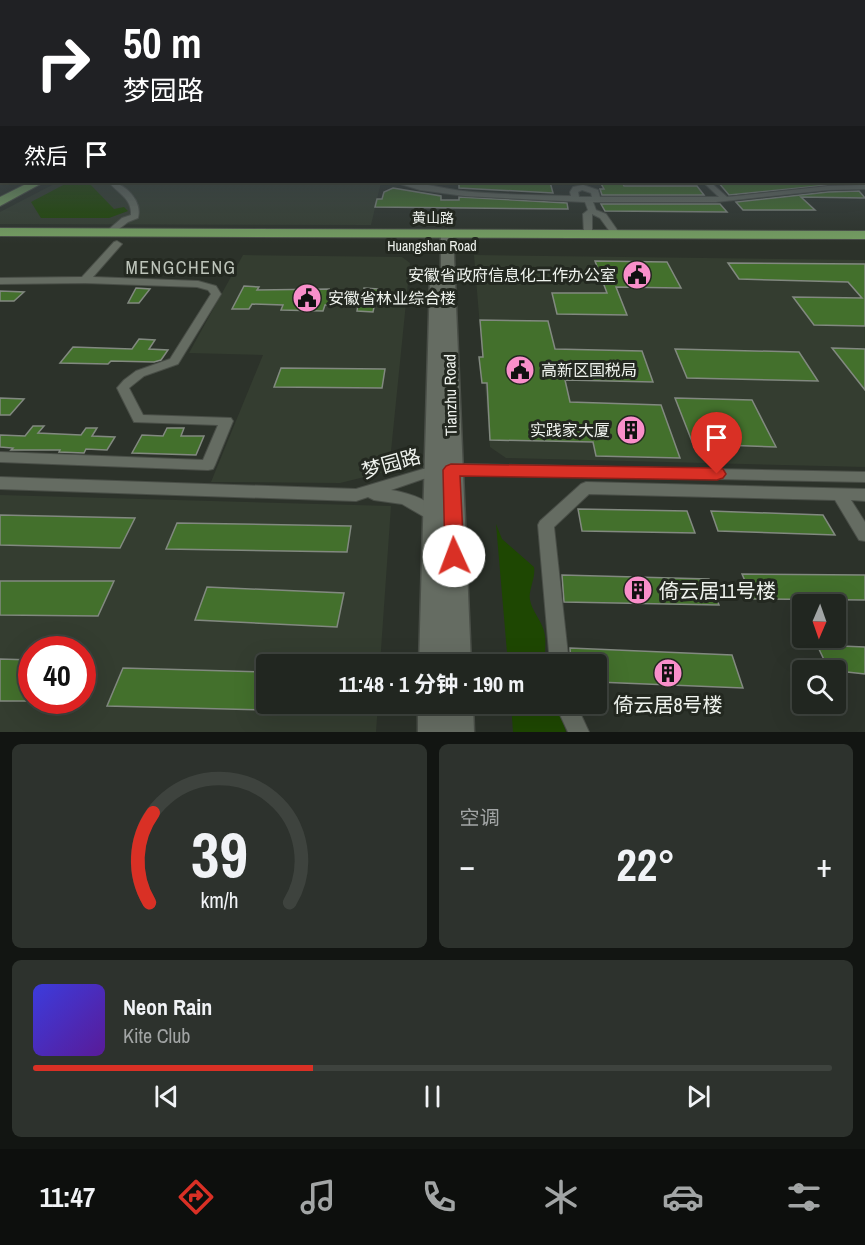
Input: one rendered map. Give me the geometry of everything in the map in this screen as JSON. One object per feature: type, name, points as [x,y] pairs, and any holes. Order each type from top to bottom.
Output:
[{"type":"main road","points":[[0,194],[24,183]]},
{"type":"main road","points":[[0,202],[36,183]]},
{"type":"main road","points":[[0,232],[114,238]]},
{"type":"main road","name":"黄山路","points":[[443,240],[588,234],[865,236]]},
{"type":"main road","name":"Huangshan Road","points":[[0,243],[114,238],[443,240],[865,247]]},
{"type":"street","points":[[85,280],[125,219],[135,216],[137,209],[134,202],[113,183]]},
{"type":"street","points":[[403,183],[443,191],[497,197],[593,199],[726,199],[782,191],[842,186],[865,187]]},
{"type":"street","points":[[707,183],[726,199]]},
{"type":"street","points":[[443,191],[454,184]]},
{"type":"street","points":[[576,198],[574,192],[582,184],[595,192],[592,211]]},
{"type":"street","points":[[588,234],[587,214],[592,211]]},
{"type":"street","points":[[592,211],[603,216],[616,234]]},
{"type":"street","name":"Tianzhu Road","points":[[443,240],[442,471],[457,654]]},
{"type":"street","points":[[0,281],[85,280],[198,284],[212,288],[216,294],[174,361],[140,372],[123,388],[139,419],[226,421],[208,465],[0,457]]},
{"type":"street","name":"Tianzhu Road","points":[[432,654],[433,516],[442,471]]},
{"type":"street","name":"梦园路","points":[[0,483],[366,494],[442,471],[865,477]]},
{"type":"street","points":[[557,654],[546,525],[586,488],[865,495]]},
{"type":"street","points":[[366,494],[391,495],[413,500],[433,516]]},
{"type":"street","points":[[840,495],[865,535]]},
{"type":"street","points":[[432,714],[432,732]]},
{"type":"street","points":[[459,714],[460,732]]},
{"type":"street","points":[[570,714],[579,732]]},
{"type":"shaded area","points":[[56,183],[381,183],[371,225],[0,224],[0,212]]},
{"type":"shaded area","points":[[243,255],[402,257],[410,263],[389,471],[340,483],[211,482],[263,355],[189,353]]},
{"type":"shaded area","points":[[474,255],[865,260],[865,467],[506,458],[490,447]]},
{"type":"shaded area","points":[[0,495],[391,506],[381,654],[256,654],[256,714],[377,714],[376,732],[0,732]]},
{"type":"green space","points":[[67,183],[89,183],[114,209],[124,207],[128,211],[109,218],[41,218],[31,202]]},
{"type":"green space","points":[[496,524],[502,539],[534,567],[530,600],[541,623],[545,639],[545,654],[507,654]]},
{"type":"green space","points":[[512,714],[560,714],[566,732],[513,732]]},
{"type":"building","points":[[459,183],[550,183],[553,193],[459,188]]},
{"type":"building","points":[[601,183],[622,183],[624,186],[697,186],[704,195],[602,195],[600,189],[604,189]]},
{"type":"building","points":[[719,183],[849,183],[729,195]]},
{"type":"building","points":[[393,188],[441,196],[441,200],[459,200],[459,197],[567,203],[568,209],[375,207],[377,199],[382,199],[384,192]]},
{"type":"building","points":[[859,191],[865,198],[801,197],[815,210],[743,210],[736,202],[828,192]]},
{"type":"building","points":[[601,204],[720,204],[727,212],[605,211]]},
{"type":"building","points":[[595,261],[667,262],[681,288],[616,287],[627,315],[557,314],[552,293],[607,293]]},
{"type":"building","points":[[728,263],[865,264],[865,326],[814,325],[793,297],[862,298],[848,282],[739,279]]},
{"type":"building","name":"安徽省林业综合楼","points":[[244,286],[259,287],[257,290],[329,289],[328,292],[363,292],[364,288],[378,289],[373,312],[357,311],[358,305],[325,305],[323,311],[281,310],[283,305],[252,304],[249,309],[232,309]]},
{"type":"building","points":[[136,288],[150,289],[139,303],[128,303]]},
{"type":"building","points":[[0,291],[24,292],[14,301],[0,301]]},
{"type":"building","points":[[480,320],[548,321],[555,349],[642,351],[653,382],[565,380],[570,402],[661,405],[680,458],[596,456],[593,442],[490,440],[487,383],[482,383],[479,357],[483,357]]},
{"type":"building","points":[[139,339],[155,340],[149,349],[168,350],[161,360],[154,362],[60,363],[73,347],[132,349]]},
{"type":"building","points":[[832,348],[865,349],[865,390]]},
{"type":"building","points":[[675,349],[799,352],[818,381],[687,378]]},
{"type":"building","points":[[281,368],[385,369],[382,388],[274,387]]},
{"type":"building","points":[[0,398],[24,399],[10,415],[0,415]]},
{"type":"building","points":[[675,398],[752,400],[776,447],[693,444]]},
{"type":"building","points":[[33,426],[44,426],[38,433],[81,435],[86,428],[97,428],[92,436],[115,437],[107,450],[86,449],[84,453],[59,452],[60,450],[11,450],[13,448],[0,447],[0,435],[25,436]]},
{"type":"building","points":[[167,428],[184,428],[181,436],[204,436],[196,455],[132,453],[142,435],[163,436]]},
{"type":"building","points":[[578,509],[687,511],[695,533],[582,531]]},
{"type":"building","points":[[711,511],[823,515],[835,535],[718,531]]},
{"type":"building","points":[[0,515],[135,518],[120,548],[0,545]]},
{"type":"building","points":[[177,523],[351,526],[347,552],[166,549]]},
{"type":"building","points":[[742,574],[865,575],[865,600],[846,600],[846,594],[792,594],[792,599],[753,599]]},
{"type":"building","name":"倚云居11号楼","points":[[562,575],[709,579],[719,605],[564,602]]},
{"type":"building","points":[[0,581],[114,581],[98,616],[0,615]]},
{"type":"building","points":[[207,587],[344,593],[337,627],[195,620]]},
{"type":"building","points":[[865,647],[865,674],[846,672],[846,660],[824,660],[818,648]]},
{"type":"building","name":"倚云居8号楼","points":[[570,648],[732,655],[743,688],[607,682],[607,654],[570,654]]},
{"type":"building","points":[[0,659],[18,660],[18,701],[0,701]]},
{"type":"building","points":[[123,668],[256,672],[256,710],[107,706]]},
{"type":"place","name":"安徽省政府信息化工作办公室","points":[[637,275]]},
{"type":"place","name":"安徽省林业综合楼","points":[[307,298]]},
{"type":"place","name":"高新区国税局","points":[[520,370]]},
{"type":"place","name":"实践家大厦","points":[[631,430]]},
{"type":"place","name":"倚云居11号楼","points":[[638,590]]},
{"type":"place","name":"倚云居8号楼","points":[[668,673]]},
{"type":"district","name":"MENGCHENG","points":[[181,267]]},
{"type":"route","points":[[454,556],[451,470],[717,474]]}]
